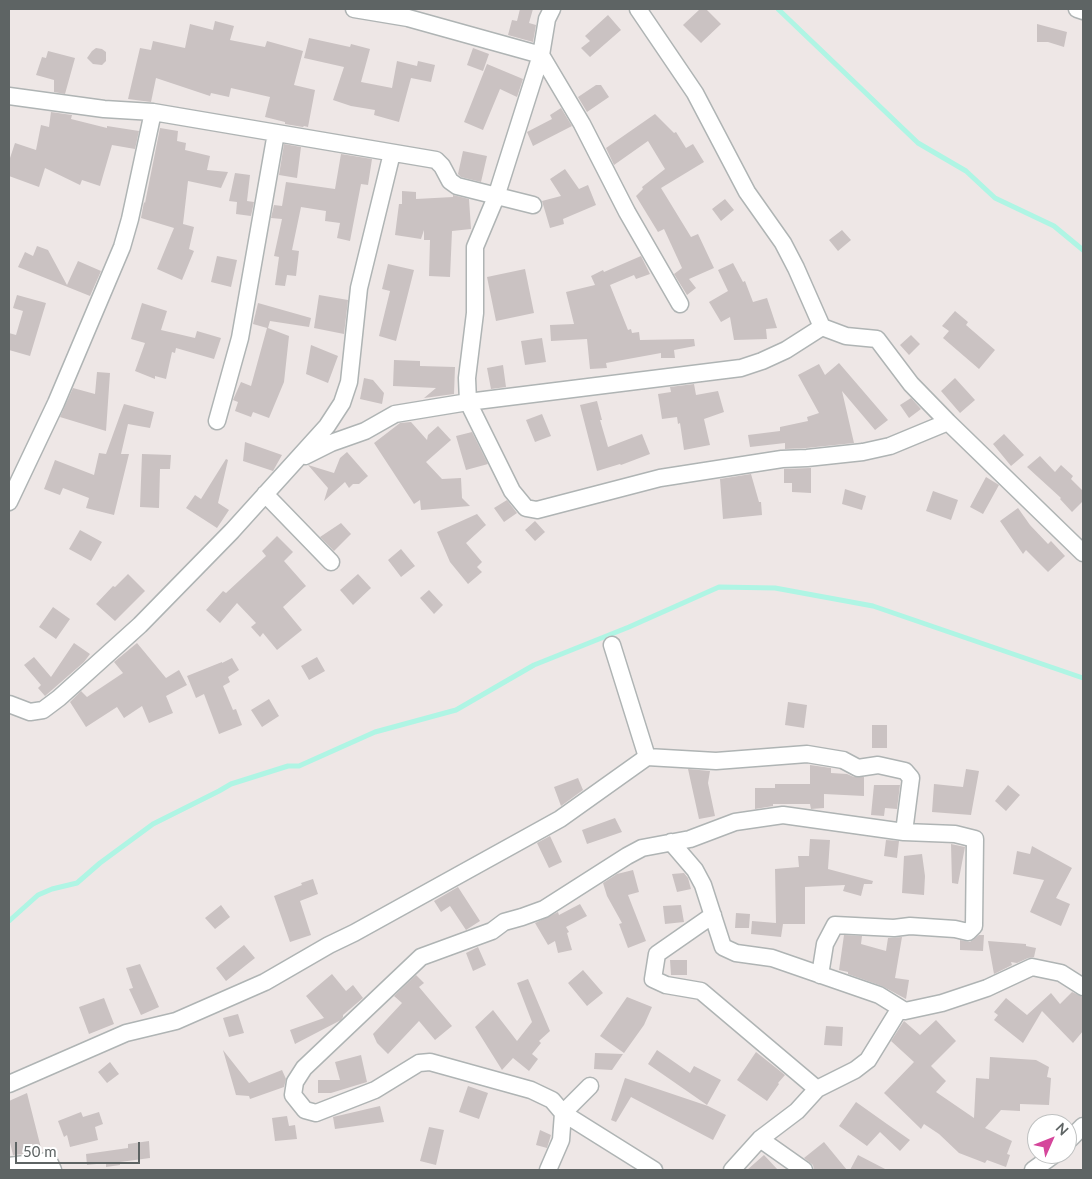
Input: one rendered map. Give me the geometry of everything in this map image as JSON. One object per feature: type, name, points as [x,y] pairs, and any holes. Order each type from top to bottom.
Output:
[{"type":"street","points":[[354,9],[408,18],[541,54],[582,124],[627,212],[680,304]]},
{"type":"street","points":[[552,9],[547,19],[541,54],[496,197],[475,247],[475,313],[467,378],[468,402],[512,491],[526,508],[537,510],[660,478],[782,459],[863,452],[890,446],[948,422]]},
{"type":"street","points":[[638,9],[695,93],[747,192],[783,244],[796,268],[822,327],[846,336],[877,339],[911,384],[1083,553]]},
{"type":"street","points":[[1077,9],[1083,11]]},
{"type":"street","points":[[9,96],[104,109],[153,112],[436,160],[442,166],[450,181],[457,186],[533,205]]},
{"type":"street","points":[[9,502],[56,403],[122,246],[130,220],[153,112]]},
{"type":"street","points":[[217,421],[240,338],[276,133]]},
{"type":"street","points":[[10,709],[30,712],[43,710],[59,698],[140,624],[232,531],[327,426],[342,403],[349,382],[359,288],[392,153]]},
{"type":"street","points":[[296,461],[331,443],[365,431],[395,414],[468,402],[741,368],[786,350],[822,327]]},
{"type":"street","points":[[265,494],[330,562]]},
{"type":"street","points":[[612,645],[647,757]]},
{"type":"street","points":[[9,1084],[126,1033],[176,1021],[265,982],[560,819],[647,757],[716,761],[808,754],[843,760],[858,768],[878,765],[905,771],[911,778],[904,832]]},
{"type":"street","points":[[654,1170],[564,1113],[552,1100],[530,1090],[430,1062],[420,1063],[376,1090],[316,1113],[305,1110],[293,1095],[295,1082],[304,1068],[421,957],[492,931],[504,922],[522,918],[544,908],[642,848],[690,839],[735,822],[783,814],[904,832],[955,834],[975,839],[974,926],[968,932],[955,928],[910,926],[894,928],[835,925],[824,948],[820,975]]},
{"type":"street","points":[[671,842],[695,870],[703,885],[724,947],[736,953],[772,958],[879,995],[905,1011],[942,1003],[988,988],[1032,967],[1061,973],[1083,987]]},
{"type":"street","points":[[713,915],[657,954],[653,979],[666,985],[701,991],[817,1089]]},
{"type":"street","points":[[732,1170],[760,1139],[797,1111],[817,1089],[855,1070],[868,1060],[900,1008]]},
{"type":"street","points":[[548,1170],[561,1140],[564,1113],[590,1086]]},
{"type":"street","points":[[760,1139],[804,1170]]},
{"type":"street","points":[[9,1166],[49,1161],[53,1170]]},
{"type":"building","points":[[520,9],[533,9],[529,23],[536,25],[533,42],[508,35],[512,20],[517,21]]},
{"type":"building","points":[[700,9],[706,9],[721,24],[701,43],[683,25]]},
{"type":"building","points":[[608,15],[621,30],[590,57],[581,48],[590,41],[585,36]]},
{"type":"building","points":[[215,21],[234,26],[230,40],[265,47],[267,41],[303,51],[294,85],[315,90],[308,127],[285,124],[285,122],[265,117],[270,97],[231,88],[229,97],[211,93],[210,96],[156,78],[151,102],[128,99],[140,48],[151,50],[153,41],[185,48],[190,24],[213,30]]},
{"type":"building","points":[[1037,24],[1067,32],[1064,47],[1048,42],[1037,42]]},
{"type":"building","points":[[309,38],[350,47],[351,44],[370,49],[361,82],[392,88],[397,61],[417,66],[418,61],[435,65],[431,82],[411,78],[399,122],[374,115],[375,110],[351,106],[333,100],[344,67],[304,58]]},
{"type":"building","points":[[96,48],[106,52],[106,61],[102,65],[93,64],[87,58]]},
{"type":"building","points":[[473,48],[489,54],[483,71],[467,65]]},
{"type":"building","points":[[48,51],[75,58],[65,94],[54,92],[54,80],[36,75],[42,57],[46,58]]},
{"type":"building","points":[[487,64],[523,79],[517,97],[500,89],[483,130],[464,122]]},
{"type":"building","points":[[596,85],[601,85],[609,97],[587,112],[578,97]]},
{"type":"building","points":[[561,108],[572,126],[533,146],[527,132],[552,119],[550,115]]},
{"type":"building","points":[[51,112],[72,115],[71,119],[107,128],[107,126],[139,131],[135,149],[112,145],[100,186],[82,180],[80,185],[45,168],[39,187],[9,176],[9,161],[15,143],[36,150],[41,125],[49,127]]},
{"type":"building","points":[[655,114],[674,133],[676,132],[686,148],[693,144],[704,162],[661,188],[691,237],[698,234],[714,268],[689,279],[696,288],[687,295],[674,274],[682,268],[664,229],[658,232],[636,196],[643,189],[642,187],[665,169],[648,141],[614,165],[606,148]]},
{"type":"building","points":[[160,128],[178,131],[177,141],[186,143],[185,150],[210,156],[207,170],[228,172],[221,188],[188,181],[183,224],[194,227],[189,249],[194,251],[182,280],[157,269],[174,228],[141,218]]},
{"type":"building","points":[[284,144],[301,147],[297,178],[279,175]]},
{"type":"building","points":[[463,151],[487,156],[481,182],[461,177],[458,174]]},
{"type":"building","points":[[341,154],[372,159],[368,185],[361,184],[350,241],[337,238],[340,223],[325,221],[326,211],[301,207],[292,250],[299,251],[296,276],[287,275],[285,286],[275,285],[279,257],[274,256],[282,219],[271,218],[274,205],[282,206],[286,182],[335,189]]},
{"type":"building","points":[[565,169],[579,189],[588,185],[596,205],[563,219],[564,224],[550,228],[542,201],[561,196],[550,179]]},
{"type":"building","points":[[235,173],[250,175],[247,201],[254,202],[251,216],[236,214],[237,202],[229,201]]},
{"type":"building","points":[[402,191],[416,192],[416,199],[453,197],[453,195],[469,199],[471,229],[452,231],[450,277],[429,276],[430,240],[424,240],[424,230],[421,239],[395,235],[399,204],[402,204]]},
{"type":"building","points":[[725,199],[734,210],[721,221],[712,209]]},
{"type":"building","points":[[842,230],[851,240],[838,251],[829,240]]},
{"type":"building","points":[[37,246],[48,250],[67,285],[78,261],[101,271],[90,296],[18,267],[25,252],[33,256]]},
{"type":"building","points":[[217,256],[237,260],[231,287],[211,282]]},
{"type":"building","points":[[641,256],[650,274],[636,279],[634,275],[610,285],[628,330],[631,329],[632,333],[639,332],[640,340],[694,339],[695,346],[674,350],[675,358],[661,358],[661,353],[606,363],[607,368],[590,369],[587,339],[551,341],[550,325],[574,324],[566,292],[595,285],[591,276]]},
{"type":"building","points":[[733,263],[743,282],[745,281],[753,302],[767,298],[777,328],[766,329],[767,339],[734,340],[730,317],[721,322],[709,302],[728,291],[718,270]]},
{"type":"building","points":[[388,264],[414,270],[396,341],[379,336],[390,291],[382,289]]},
{"type":"building","points":[[525,269],[534,313],[496,321],[487,277]]},
{"type":"building","points":[[17,295],[46,303],[30,356],[9,350],[9,333],[16,335],[23,311],[13,308]]},
{"type":"building","points":[[319,295],[348,300],[344,334],[314,328]]},
{"type":"building","points":[[142,303],[167,311],[161,330],[195,338],[197,331],[221,338],[214,359],[176,348],[175,353],[172,352],[166,379],[155,376],[155,379],[135,371],[145,343],[131,339]]},
{"type":"building","points":[[258,303],[311,318],[309,327],[270,321],[268,328],[289,336],[284,382],[269,418],[253,412],[251,417],[235,411],[238,402],[233,400],[241,382],[251,386],[267,328],[253,324]]},
{"type":"building","points":[[955,311],[968,322],[966,325],[995,350],[979,369],[943,338],[949,331],[942,326]]},
{"type":"building","points":[[911,335],[920,344],[909,355],[900,345]]},
{"type":"building","points":[[542,338],[546,362],[525,365],[521,341]]},
{"type":"building","points":[[311,345],[338,356],[328,383],[306,374]]},
{"type":"building","points":[[394,360],[420,361],[420,366],[455,367],[454,394],[424,398],[436,388],[393,386]]},
{"type":"building","points":[[839,363],[888,420],[875,430],[842,391],[854,443],[785,449],[785,443],[750,447],[748,435],[780,431],[780,427],[808,421],[807,417],[819,413],[798,375],[819,364],[825,375]]},
{"type":"building","points":[[503,365],[506,387],[491,389],[487,368]]},
{"type":"building","points":[[97,372],[110,373],[106,431],[60,417],[73,388],[95,394]]},
{"type":"building","points":[[364,378],[373,380],[384,393],[382,404],[360,399]]},
{"type":"building","points":[[955,378],[975,400],[960,413],[941,391]]},
{"type":"building","points":[[694,384],[696,395],[718,391],[724,412],[704,419],[710,445],[684,450],[680,423],[678,424],[677,417],[662,419],[658,394],[671,392],[670,387]]},
{"type":"building","points":[[911,398],[921,409],[909,418],[900,405]]},
{"type":"building","points":[[597,401],[602,420],[600,420],[608,447],[642,434],[650,454],[621,465],[597,471],[580,405]]},
{"type":"building","points":[[124,404],[154,412],[150,428],[128,424],[121,454],[129,454],[114,515],[86,508],[89,498],[63,488],[60,495],[44,489],[55,460],[94,475],[99,453],[106,454]]},
{"type":"building","points":[[542,414],[551,436],[535,442],[526,420]]},
{"type":"building","points":[[411,422],[427,440],[428,435],[438,426],[451,440],[426,462],[442,479],[461,478],[462,498],[470,506],[421,510],[420,500],[414,504],[374,443],[400,423]]},
{"type":"building","points":[[472,432],[488,464],[466,470],[456,436]]},
{"type":"building","points":[[1004,434],[1024,455],[1011,466],[993,444]]},
{"type":"building","points":[[245,442],[282,455],[273,471],[243,461]]},
{"type":"building","points":[[347,452],[368,476],[359,484],[353,484],[349,488],[345,482],[324,501],[328,488],[308,465],[334,473],[340,458]]},
{"type":"building","points":[[142,454],[171,455],[170,469],[160,469],[159,508],[140,507]]},
{"type":"building","points":[[1040,456],[1055,472],[1061,465],[1073,476],[1071,479],[1083,491],[1083,501],[1072,512],[1061,498],[1027,467]]},
{"type":"building","points":[[226,459],[228,460],[218,503],[229,510],[217,528],[186,508],[195,495],[201,499]]},
{"type":"building","points":[[811,468],[811,493],[792,492],[792,483],[784,483],[784,469]]},
{"type":"building","points":[[751,474],[759,502],[761,502],[762,515],[723,519],[720,479]]},
{"type":"building","points":[[986,477],[999,485],[983,514],[970,507]]},
{"type":"building","points":[[845,489],[866,496],[862,510],[842,504]]},
{"type":"building","points":[[933,491],[958,500],[951,520],[926,511]]},
{"type":"building","points":[[507,500],[517,513],[504,522],[494,508]]},
{"type":"building","points":[[1018,508],[1030,525],[1048,544],[1051,541],[1065,556],[1048,572],[1026,550],[1023,554],[1000,521]]},
{"type":"building","points":[[477,514],[486,525],[466,543],[482,562],[477,567],[482,572],[468,584],[450,562],[437,532]]},
{"type":"building","points":[[535,521],[545,532],[535,541],[525,530]]},
{"type":"building","points":[[341,523],[351,534],[334,551],[320,537]]},
{"type":"building","points":[[80,530],[102,542],[91,561],[69,549]]},
{"type":"building","points":[[277,536],[293,552],[284,561],[306,586],[283,607],[302,630],[277,650],[263,633],[260,637],[251,627],[256,623],[237,603],[220,623],[206,610],[223,591],[226,593],[266,556],[262,551]]},
{"type":"building","points":[[401,549],[415,566],[401,577],[388,560]]},
{"type":"building","points":[[128,574],[145,591],[115,621],[96,604],[113,586],[115,587]]},
{"type":"building","points":[[358,574],[371,588],[353,605],[340,590]]},
{"type":"building","points":[[429,590],[443,605],[434,614],[420,598]]},
{"type":"building","points":[[53,607],[70,619],[56,639],[39,627]]},
{"type":"building","points":[[74,643],[90,654],[84,662],[45,696],[38,688],[41,685],[24,665],[34,657],[51,677]]},
{"type":"building","points":[[137,643],[166,678],[179,670],[187,685],[166,696],[173,713],[149,723],[142,706],[124,718],[117,707],[86,727],[70,702],[81,691],[87,697],[123,673],[114,662]]},
{"type":"building","points":[[317,657],[325,671],[309,680],[301,666]]},
{"type":"building","points":[[232,658],[239,670],[228,677],[230,682],[223,686],[233,710],[236,709],[242,725],[219,734],[204,694],[196,698],[187,676]]},
{"type":"building","points":[[269,699],[279,716],[262,727],[251,710]]},
{"type":"building","points":[[788,702],[807,705],[804,728],[785,725]]},
{"type":"building","points":[[872,725],[887,725],[887,748],[872,748]]},
{"type":"building","points":[[810,765],[831,768],[831,773],[864,777],[864,796],[824,794],[824,808],[811,809],[810,804],[773,804],[773,806],[755,809],[755,788],[775,788],[775,784],[810,784]]},
{"type":"building","points":[[688,769],[710,771],[708,783],[715,816],[699,819]]},
{"type":"building","points":[[966,769],[979,771],[971,815],[932,812],[934,784],[963,787]]},
{"type":"building","points":[[578,778],[583,790],[561,806],[554,787]]},
{"type":"building","points":[[874,785],[900,785],[897,809],[885,808],[884,816],[871,815]]},
{"type":"building","points":[[1008,785],[1020,795],[1006,811],[995,801]]},
{"type":"building","points":[[615,818],[622,832],[587,844],[582,830]]},
{"type":"building","points":[[550,836],[562,862],[549,868],[537,843]]},
{"type":"building","points":[[810,839],[830,840],[828,869],[873,881],[872,884],[864,884],[861,896],[843,891],[845,885],[805,887],[805,924],[783,924],[781,937],[751,934],[752,921],[776,923],[775,869],[799,867],[798,856],[809,856]]},
{"type":"building","points":[[886,840],[899,841],[897,858],[884,856]]},
{"type":"building","points":[[951,844],[965,847],[958,884],[952,883]]},
{"type":"building","points":[[1032,846],[1072,868],[1056,898],[1070,904],[1061,926],[1030,912],[1044,880],[1013,874],[1017,851],[1030,854]]},
{"type":"building","points":[[922,854],[925,876],[924,895],[902,893],[904,856]]},
{"type":"building","points":[[633,870],[639,892],[628,895],[646,941],[628,948],[619,924],[622,923],[607,896],[603,883],[617,874]]},
{"type":"building","points":[[684,873],[688,878],[691,889],[677,892],[672,874]]},
{"type":"building","points":[[313,879],[318,894],[300,901],[311,935],[290,942],[274,896]]},
{"type":"building","points":[[458,887],[480,921],[466,930],[450,906],[441,912],[434,901]]},
{"type":"building","points":[[580,904],[587,916],[566,927],[569,932],[567,933],[572,950],[558,953],[555,941],[548,945],[535,923],[558,912],[559,915]]},
{"type":"building","points":[[221,905],[230,917],[215,929],[205,918]]},
{"type":"building","points":[[681,905],[684,922],[665,924],[663,906]]},
{"type":"building","points":[[736,913],[750,914],[749,928],[735,928]]},
{"type":"building","points":[[844,935],[862,936],[861,944],[886,951],[888,938],[902,937],[895,978],[909,980],[906,999],[882,986],[839,970]]},
{"type":"building","points":[[979,935],[984,935],[983,951],[960,950],[960,940],[970,942]]},
{"type":"building","points":[[988,941],[1026,944],[1026,946],[1036,948],[1034,957],[1017,963],[1011,962],[1012,965],[994,974]]},
{"type":"building","points":[[244,945],[255,958],[226,981],[216,968]]},
{"type":"building","points":[[478,947],[486,965],[473,971],[466,953]]},
{"type":"building","points":[[670,960],[687,960],[687,975],[671,975]]},
{"type":"building","points":[[140,964],[159,1007],[141,1015],[129,989],[133,988],[126,968]]},
{"type":"building","points":[[583,970],[603,993],[587,1006],[568,983]]},
{"type":"building","points":[[332,974],[346,991],[353,985],[363,998],[343,1015],[341,1020],[295,1044],[290,1030],[324,1018],[306,996]]},
{"type":"building","points":[[416,975],[424,983],[419,987],[452,1026],[435,1040],[419,1021],[388,1054],[377,1043],[373,1034],[402,1003],[394,996]]},
{"type":"building","points":[[528,979],[550,1031],[539,1041],[541,1043],[532,1054],[538,1059],[529,1071],[513,1058],[502,1070],[475,1027],[493,1010],[517,1041],[532,1022],[517,983]]},
{"type":"building","points":[[1072,992],[1083,997],[1083,1031],[1073,1043],[1042,1011],[1023,1043],[994,1020],[998,1015],[994,1012],[1006,998],[1027,1015],[1051,993],[1060,1004]]},
{"type":"building","points":[[627,997],[652,1007],[644,1025],[624,1053],[600,1036]]},
{"type":"building","points":[[104,998],[114,1024],[89,1034],[79,1007]]},
{"type":"building","points":[[238,1014],[244,1033],[229,1037],[223,1018]]},
{"type":"building","points":[[936,1020],[956,1041],[931,1066],[946,1081],[936,1092],[974,1118],[976,1078],[989,1079],[990,1057],[1036,1060],[1049,1067],[1047,1077],[1051,1078],[1049,1105],[1020,1104],[1020,1111],[1001,1110],[985,1128],[1012,1141],[1007,1154],[1010,1155],[1006,1167],[987,1160],[985,1163],[959,1153],[939,1134],[924,1124],[921,1129],[884,1093],[914,1062],[891,1041],[904,1021],[920,1035]]},
{"type":"building","points":[[826,1026],[843,1027],[842,1046],[824,1045]]},
{"type":"building","points":[[223,1050],[249,1083],[282,1070],[286,1079],[284,1087],[250,1099],[249,1096],[236,1095]]},
{"type":"building","points":[[657,1050],[690,1073],[694,1066],[721,1080],[707,1105],[648,1064]]},
{"type":"building","points":[[756,1052],[785,1075],[767,1101],[737,1080]]},
{"type":"building","points":[[595,1053],[623,1054],[612,1070],[594,1069]]},
{"type":"building","points":[[361,1055],[367,1082],[331,1093],[318,1093],[318,1080],[340,1080],[335,1062]]},
{"type":"building","points":[[110,1062],[119,1074],[107,1083],[98,1072]]},
{"type":"building","points":[[625,1078],[708,1106],[726,1115],[713,1140],[631,1097],[616,1122],[611,1120]]},
{"type":"building","points":[[468,1086],[488,1093],[479,1119],[459,1112]]},
{"type":"building","points":[[27,1093],[42,1152],[13,1155],[9,1138],[9,1101]]},
{"type":"building","points":[[856,1102],[910,1140],[900,1151],[880,1132],[867,1146],[839,1126]]},
{"type":"building","points":[[380,1106],[384,1122],[335,1129],[333,1117]]},
{"type":"building","points":[[81,1112],[83,1117],[99,1112],[103,1124],[95,1127],[98,1140],[70,1147],[67,1135],[64,1137],[58,1121]]},
{"type":"building","points":[[287,1116],[289,1126],[295,1125],[297,1139],[275,1141],[272,1118]]},
{"type":"building","points":[[429,1127],[444,1130],[436,1165],[420,1161]]},
{"type":"building","points":[[540,1130],[551,1135],[547,1148],[536,1145]]},
{"type":"building","points":[[149,1141],[150,1158],[120,1162],[120,1165],[106,1167],[106,1163],[87,1165],[86,1154],[128,1148],[128,1144]]},
{"type":"building","points":[[824,1142],[847,1170],[814,1170],[813,1165],[804,1158]]},
{"type":"building","points":[[764,1155],[778,1170],[747,1170]]},
{"type":"building","points":[[858,1155],[887,1170],[850,1170]]},
{"type":"waterway","points":[[778,9],[918,143],[966,171],[995,198],[1054,226],[1083,250]]},
{"type":"waterway","points":[[9,921],[38,895],[52,889],[77,883],[100,863],[153,824],[231,784],[288,766],[299,766],[375,732],[456,710],[534,665],[629,627],[719,587],[775,588],[873,606],[1083,678]]}]
